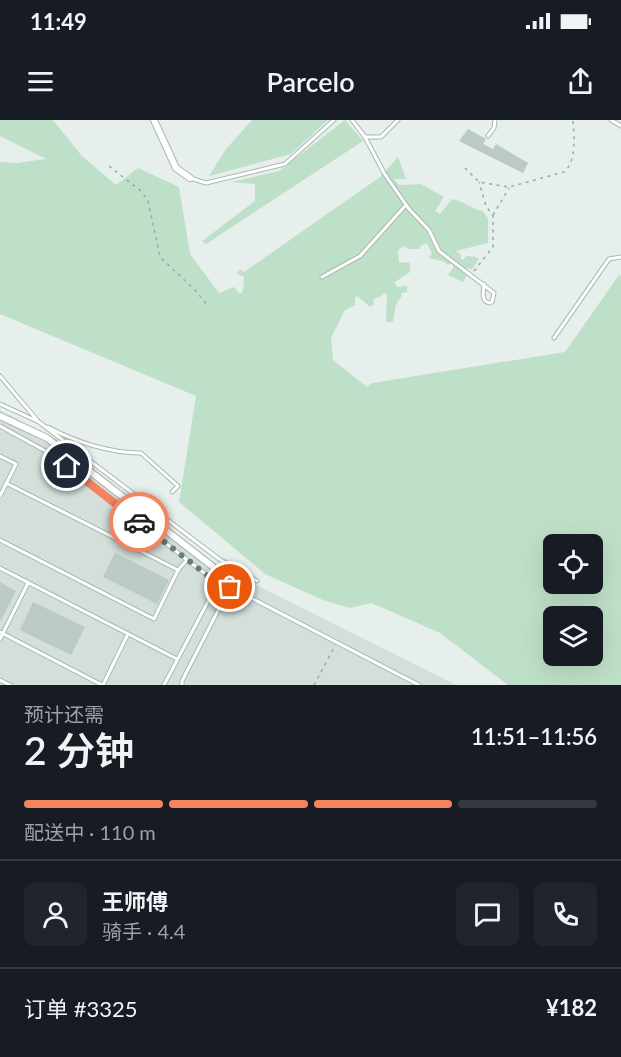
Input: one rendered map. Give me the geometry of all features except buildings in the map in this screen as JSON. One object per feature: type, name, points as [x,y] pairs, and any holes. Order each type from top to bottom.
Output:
[{"type":"street","points":[[154,120],[176,168],[190,178]]},
{"type":"street","points":[[0,416],[47,438],[230,580],[230,587]]},
{"type":"lane","points":[[190,178],[206,183],[285,164],[334,120]]},
{"type":"lane","points":[[352,120],[365,137],[384,173],[406,205],[429,230],[440,251],[484,284],[494,293],[492,302],[485,301],[484,284]]},
{"type":"lane","points":[[365,137],[381,137],[398,120]]},
{"type":"lane","points":[[488,136],[494,128],[495,120]]},
{"type":"lane","points":[[611,120],[621,126]]},
{"type":"lane","points":[[322,277],[360,256],[406,205]]},
{"type":"lane","points":[[554,339],[609,259],[621,257]]},
{"type":"lane","points":[[0,376],[39,422],[219,559],[257,581]]},
{"type":"lane","points":[[0,404],[60,434],[123,453],[141,453],[178,486],[172,492]]},
{"type":"lane","points":[[0,426],[49,453],[221,586],[230,587],[419,685]]},
{"type":"lane","points":[[0,456],[16,464],[0,496]]},
{"type":"lane","points":[[6,483],[178,570]]},
{"type":"lane","points":[[0,540],[154,619],[178,570],[187,560]]},
{"type":"lane","points":[[0,568],[177,660]]},
{"type":"lane","points":[[0,639],[28,583]]},
{"type":"lane","points":[[164,685],[214,590],[221,586]]},
{"type":"lane","points":[[182,685],[230,587]]},
{"type":"lane","points":[[2,632],[103,685],[128,634]]},
{"type":"lane","points":[[0,680],[10,685]]},
{"type":"path","points":[[479,182],[509,187],[564,172],[569,168],[575,144],[573,120]]},
{"type":"path","points":[[109,166],[142,192],[148,201],[160,257],[196,291],[208,306]]},
{"type":"path","points":[[465,168],[479,182],[486,206],[493,216]]},
{"type":"path","points":[[471,274],[493,247],[493,216],[509,187]]},
{"type":"path","points":[[314,685],[336,642]]},
{"type":"shaded area","points":[[0,410],[48,435],[218,566],[457,685],[0,685]]},
{"type":"green space","points":[[0,120],[53,120],[81,155],[116,185],[138,168],[179,187],[190,254],[219,293],[234,287],[240,294],[243,291],[244,277],[236,273],[240,270],[244,272],[380,177],[398,157],[406,179],[394,179],[399,185],[421,184],[444,197],[435,211],[440,214],[452,199],[483,211],[488,219],[488,243],[456,251],[463,260],[466,256],[479,259],[472,269],[459,267],[467,275],[463,282],[448,275],[453,268],[453,263],[447,265],[445,262],[429,258],[432,254],[427,243],[421,245],[419,249],[408,249],[404,246],[398,250],[399,262],[410,263],[410,272],[395,282],[397,287],[407,286],[407,292],[401,293],[402,296],[396,304],[393,322],[386,322],[387,295],[384,293],[373,299],[374,304],[370,307],[357,296],[355,305],[345,310],[331,338],[333,360],[367,387],[372,383],[565,352],[619,275],[621,276],[621,685],[508,685],[440,633],[371,603],[350,608],[323,600],[265,574],[179,502],[196,396],[0,314],[0,162],[16,163],[46,159],[0,136]]},
{"type":"green space","points":[[252,120],[328,120],[291,154],[209,176],[226,149]]},
{"type":"green space","points":[[345,120],[363,141],[206,244],[202,241],[255,201],[255,184],[232,182],[279,171]]},
{"type":"way so far","points":[[139,522],[221,586],[230,587]]},
{"type":"route","points":[[67,466],[139,522]]}]
